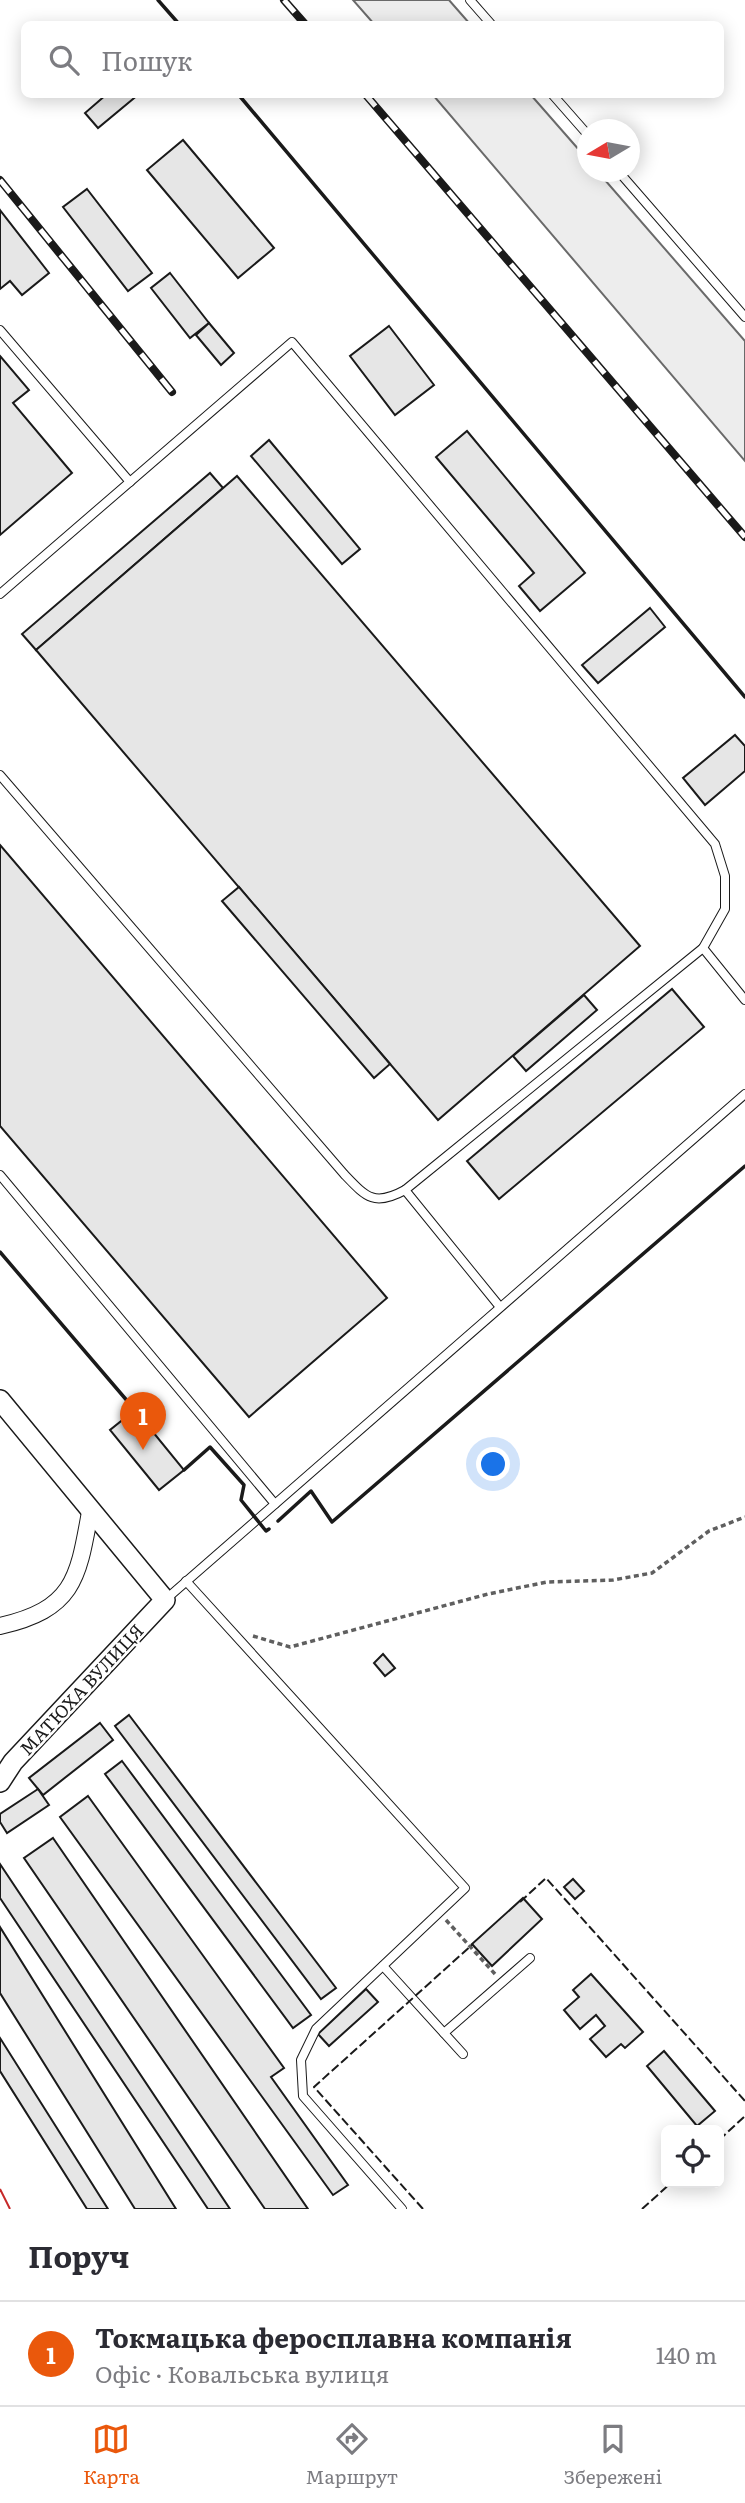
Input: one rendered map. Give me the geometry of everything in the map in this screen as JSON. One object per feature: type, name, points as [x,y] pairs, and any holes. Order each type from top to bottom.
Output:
[{"type":"street","points":[[0,1400],[165,1600]]},
{"type":"street","points":[[0,1626],[50,1609],[73,1583],[84,1547],[90,1512]]},
{"type":"street","name":"МАТЮХА ВУЛИЦЯ","points":[[0,1782],[13,1762],[165,1600]]},
{"type":"lane","points":[[470,0],[488,21]]},
{"type":"lane","points":[[555,98],[577,123]]},
{"type":"lane","points":[[628,182],[745,317]]},
{"type":"lane","points":[[0,330],[130,482]]},
{"type":"lane","points":[[0,594],[292,342],[715,844],[725,876],[725,909],[703,948],[405,1190],[388,1199],[365,1196],[0,775]]},
{"type":"lane","points":[[703,948],[745,1000]]},
{"type":"lane","points":[[165,1600],[745,1094]]},
{"type":"lane","points":[[0,1175],[275,1504]]},
{"type":"lane","points":[[405,1190],[500,1307]]},
{"type":"lane","points":[[186,1581],[466,1888],[316,2029],[301,2060],[303,2096],[401,2209]]},
{"type":"lane","points":[[444,2033],[530,1958]]},
{"type":"lane","points":[[383,1966],[463,2054]]},
{"type":"path","points":[[229,1629],[290,1647],[488,1594],[547,1582],[613,1580],[652,1573],[709,1531],[745,1517]]},
{"type":"path","points":[[440,1913],[502,1982]]},
{"type":"shaded area","points":[[353,0],[449,0],[467,21],[371,21]]},
{"type":"shaded area","points":[[436,98],[534,98],[577,148],[577,182],[607,182],[745,341],[745,461]]},
{"type":"building","points":[[102,98],[134,98],[98,128],[85,113]]},
{"type":"building","points":[[183,140],[274,248],[238,278],[147,170]]},
{"type":"building","points":[[87,189],[152,273],[128,291],[63,207]]},
{"type":"building","points":[[0,210],[49,273],[22,295],[10,281],[0,289]]},
{"type":"building","points":[[170,273],[209,323],[190,338],[151,288]]},
{"type":"building","points":[[209,323],[234,353],[221,365],[196,335]]},
{"type":"building","points":[[389,326],[434,385],[395,415],[350,356]]},
{"type":"building","points":[[0,356],[29,390],[13,403],[72,473],[0,535]]},
{"type":"building","points":[[467,431],[585,573],[540,611],[519,586],[534,573],[436,457]]},
{"type":"building","points":[[269,440],[360,549],[342,564],[251,456]]},
{"type":"building","points":[[210,473],[223,488],[36,650],[22,634]]},
{"type":"building","points":[[237,476],[640,946],[438,1120],[36,650]]},
{"type":"building","points":[[650,608],[665,627],[598,683],[582,665]]},
{"type":"building","points":[[735,735],[745,746],[745,771],[705,805],[683,778]]},
{"type":"building","points":[[0,845],[387,1298],[249,1417],[0,1126]]},
{"type":"building","points":[[239,887],[390,1064],[374,1078],[222,901]]},
{"type":"building","points":[[672,989],[704,1027],[499,1199],[467,1161]]},
{"type":"building","points":[[584,995],[597,1010],[526,1071],[513,1056]]},
{"type":"building","points":[[135,1410],[184,1470],[159,1490],[110,1430]]},
{"type":"building","points":[[383,1654],[395,1668],[385,1676],[374,1663]]},
{"type":"building","points":[[129,1715],[336,1988],[321,1999],[115,1726]]},
{"type":"building","points":[[100,1723],[113,1740],[43,1795],[29,1778]]},
{"type":"building","points":[[122,1761],[311,2015],[293,2028],[105,1774]]},
{"type":"building","points":[[38,1789],[49,1805],[7,1833],[0,1822],[0,1814]]},
{"type":"building","points":[[88,1796],[284,2068],[271,2077],[348,2185],[333,2195],[60,1817]]},
{"type":"building","points":[[53,1838],[308,2209],[265,2209],[24,1858]]},
{"type":"building","points":[[0,1864],[230,2209],[208,2209],[0,1898]]},
{"type":"building","points":[[573,1879],[584,1891],[575,1899],[564,1887]]},
{"type":"building","points":[[523,1898],[542,1919],[492,1966],[472,1944]]},
{"type":"building","points":[[0,1927],[176,2209],[135,2209],[0,1993]]},
{"type":"building","points":[[591,1974],[643,2032],[625,2048],[621,2044],[606,2057],[590,2039],[605,2026],[596,2015],[580,2029],[564,2010],[579,1997],[573,1990]]},
{"type":"building","points":[[366,1989],[378,2002],[329,2046],[318,2034]]},
{"type":"building","points":[[0,2038],[108,2209],[87,2209],[0,2071]]},
{"type":"building","points":[[664,2051],[715,2111],[696,2125],[647,2066]]},
{"type":"railway","points":[[284,0],[302,21]]},
{"type":"railway","points":[[368,98],[745,537]]},
{"type":"railway","points":[[0,180],[172,392]]},
{"type":"fence","points":[[520,1902],[546,1878],[745,2101]]},
{"type":"fence","points":[[423,2209],[314,2087],[473,1944]]},
{"type":"fence","points":[[724,2135],[745,2116]]},
{"type":"fence","points":[[642,2209],[665,2188]]},
{"type":"wall","points":[[158,0],[176,21]]},
{"type":"wall","points":[[241,98],[745,697]]},
{"type":"wall","points":[[278,1521],[311,1491],[332,1522],[745,1166]]},
{"type":"wall","points":[[0,1252],[135,1410]]},
{"type":"wall","points":[[184,1470],[210,1447],[244,1485],[241,1500],[266,1531],[269,1529]]},
{"type":"power","points":[[0,2189],[10,2209]]},
{"type":"place","name":"Токмацька феросплавна компанія","points":[[143,1450]]}]
